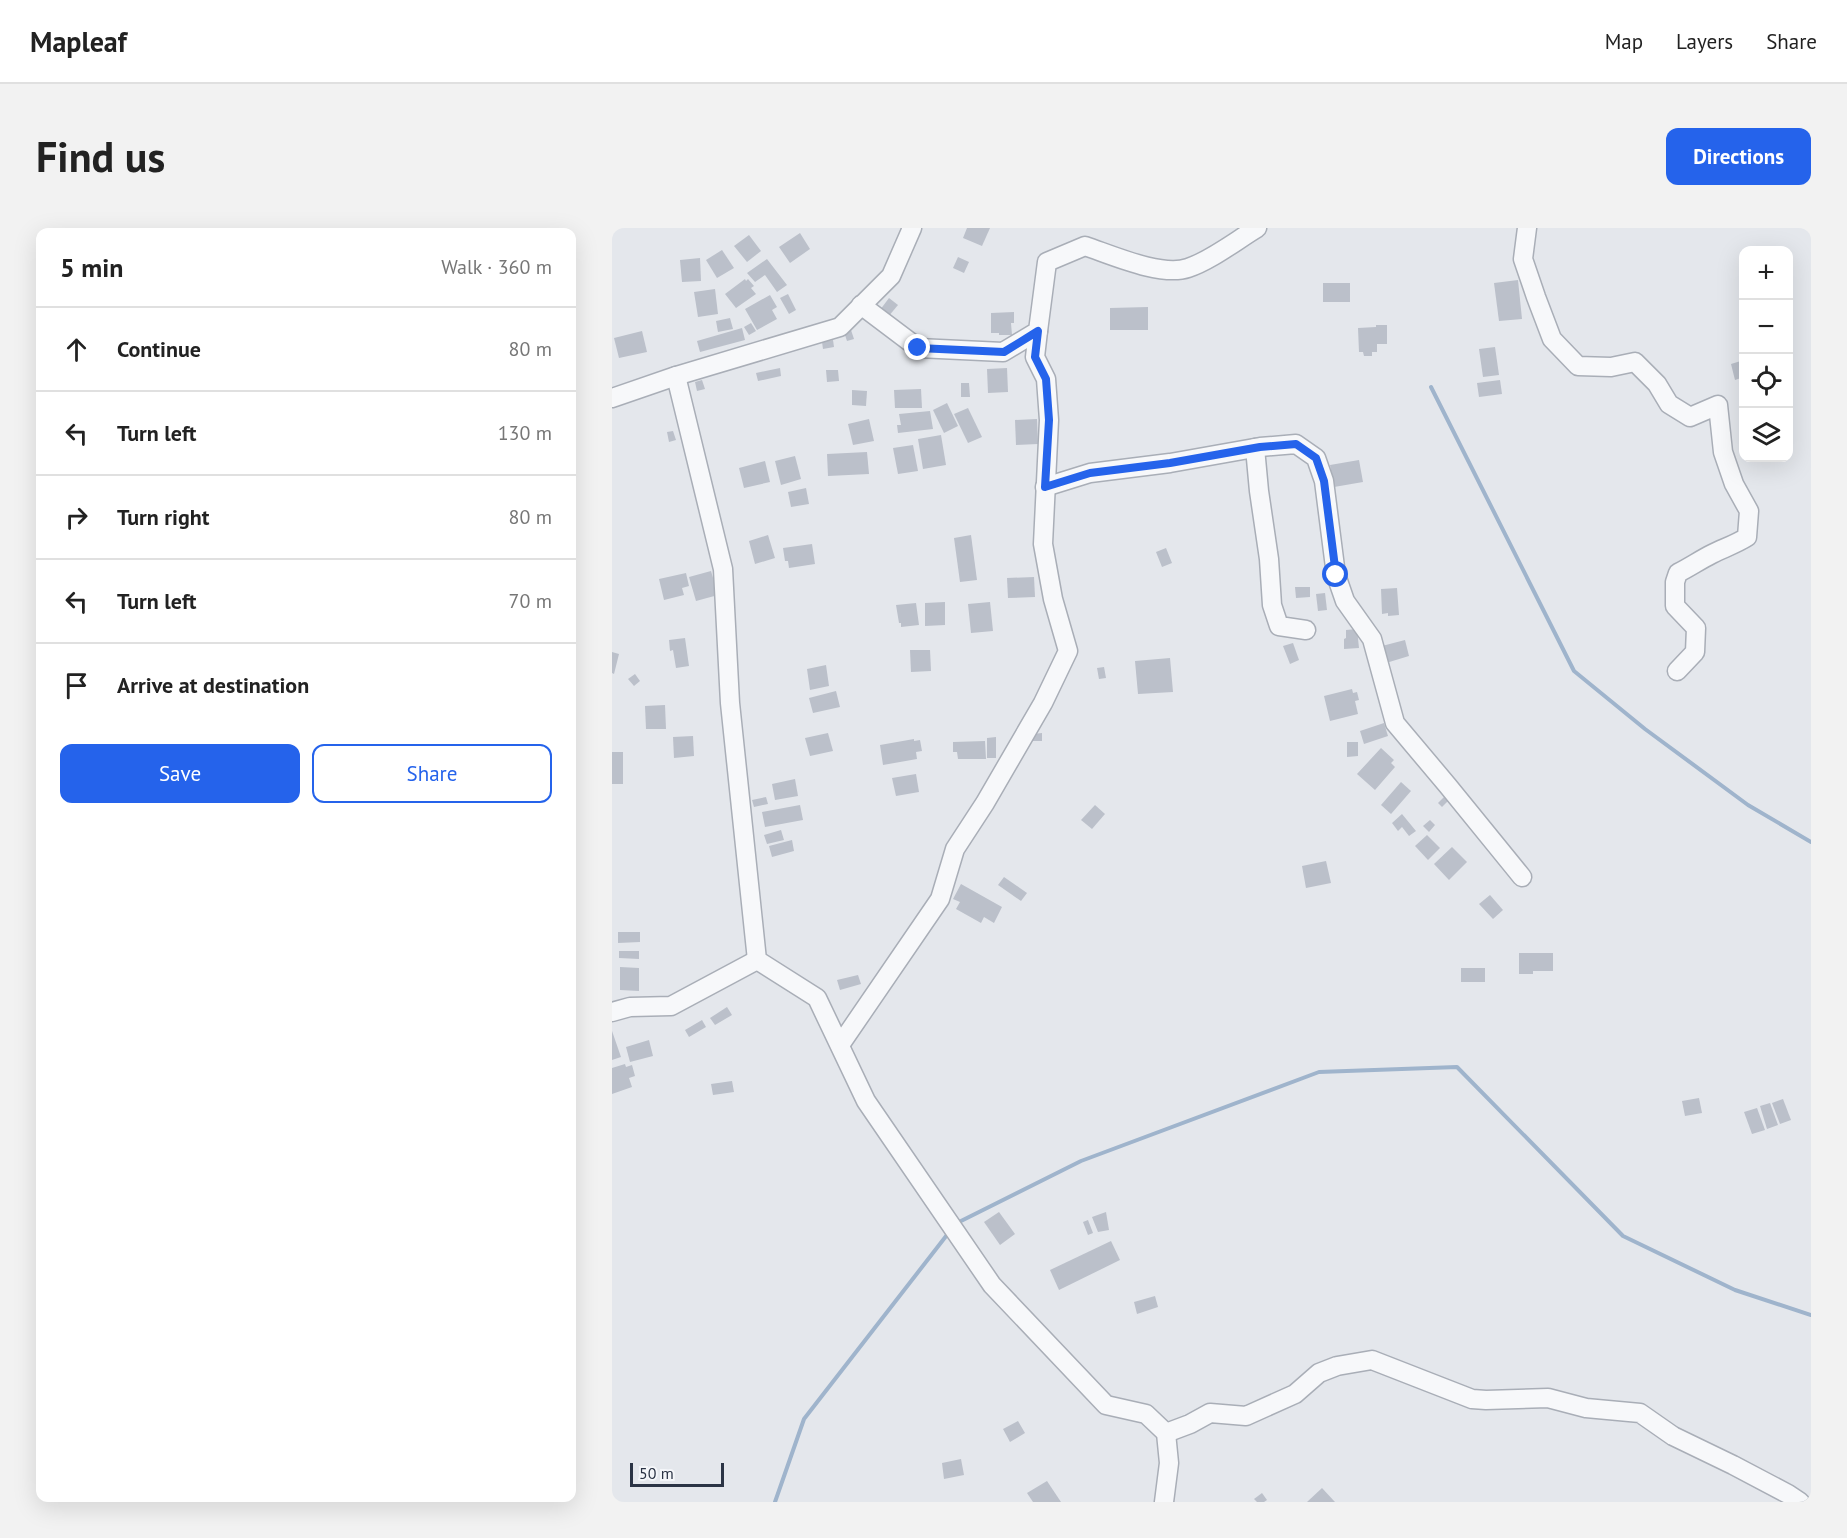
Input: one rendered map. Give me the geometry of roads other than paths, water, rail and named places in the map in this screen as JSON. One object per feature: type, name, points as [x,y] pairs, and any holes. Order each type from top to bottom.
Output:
[{"type":"street","points":[[612,398],[676,376],[840,327],[891,276],[912,228]]},
{"type":"street","points":[[840,1045],[940,899],[955,849],[985,803],[1043,703],[1068,651],[1053,599],[1043,544],[1049,420],[1046,379],[1035,357],[1047,262],[1085,246],[1162,271],[1188,268],[1257,228]]},
{"type":"street","points":[[1527,228],[1523,259],[1544,318],[1552,339],[1578,366],[1611,368],[1635,362],[1657,384],[1669,404],[1690,417],[1718,405],[1723,452],[1734,484],[1749,511],[1747,537],[1678,573],[1675,582],[1675,606],[1696,628],[1695,652],[1677,671]]},
{"type":"street","points":[[861,305],[918,348],[1004,352],[1038,331]]},
{"type":"street","points":[[676,376],[723,569],[730,703],[757,960]]},
{"type":"street","points":[[1045,487],[1090,473],[1170,463],[1255,448],[1296,444],[1316,458],[1324,481],[1336,575],[1345,601],[1372,639],[1395,723],[1522,877]]},
{"type":"street","points":[[1255,448],[1269,559],[1272,605],[1279,626],[1306,630]]},
{"type":"street","points":[[612,1012],[630,1007],[671,1006],[757,960]]},
{"type":"street","points":[[757,960],[817,998],[866,1101],[992,1285],[1106,1405],[1146,1414],[1166,1433],[1169,1463],[1164,1502]]},
{"type":"street","points":[[1166,1433],[1210,1413],[1246,1416],[1295,1394],[1319,1373],[1337,1366],[1372,1360],[1472,1399],[1548,1398],[1586,1408],[1640,1413],[1673,1436],[1752,1474],[1800,1502]]},
{"type":"waterway","points":[[1431,387],[1574,671],[1645,729],[1748,805],[1811,842]]},
{"type":"waterway","points":[[957,1223],[1081,1161],[1319,1072],[1457,1067],[1623,1236],[1735,1290],[1811,1315]]},
{"type":"waterway","points":[[775,1502],[804,1419],[950,1231]]}]
